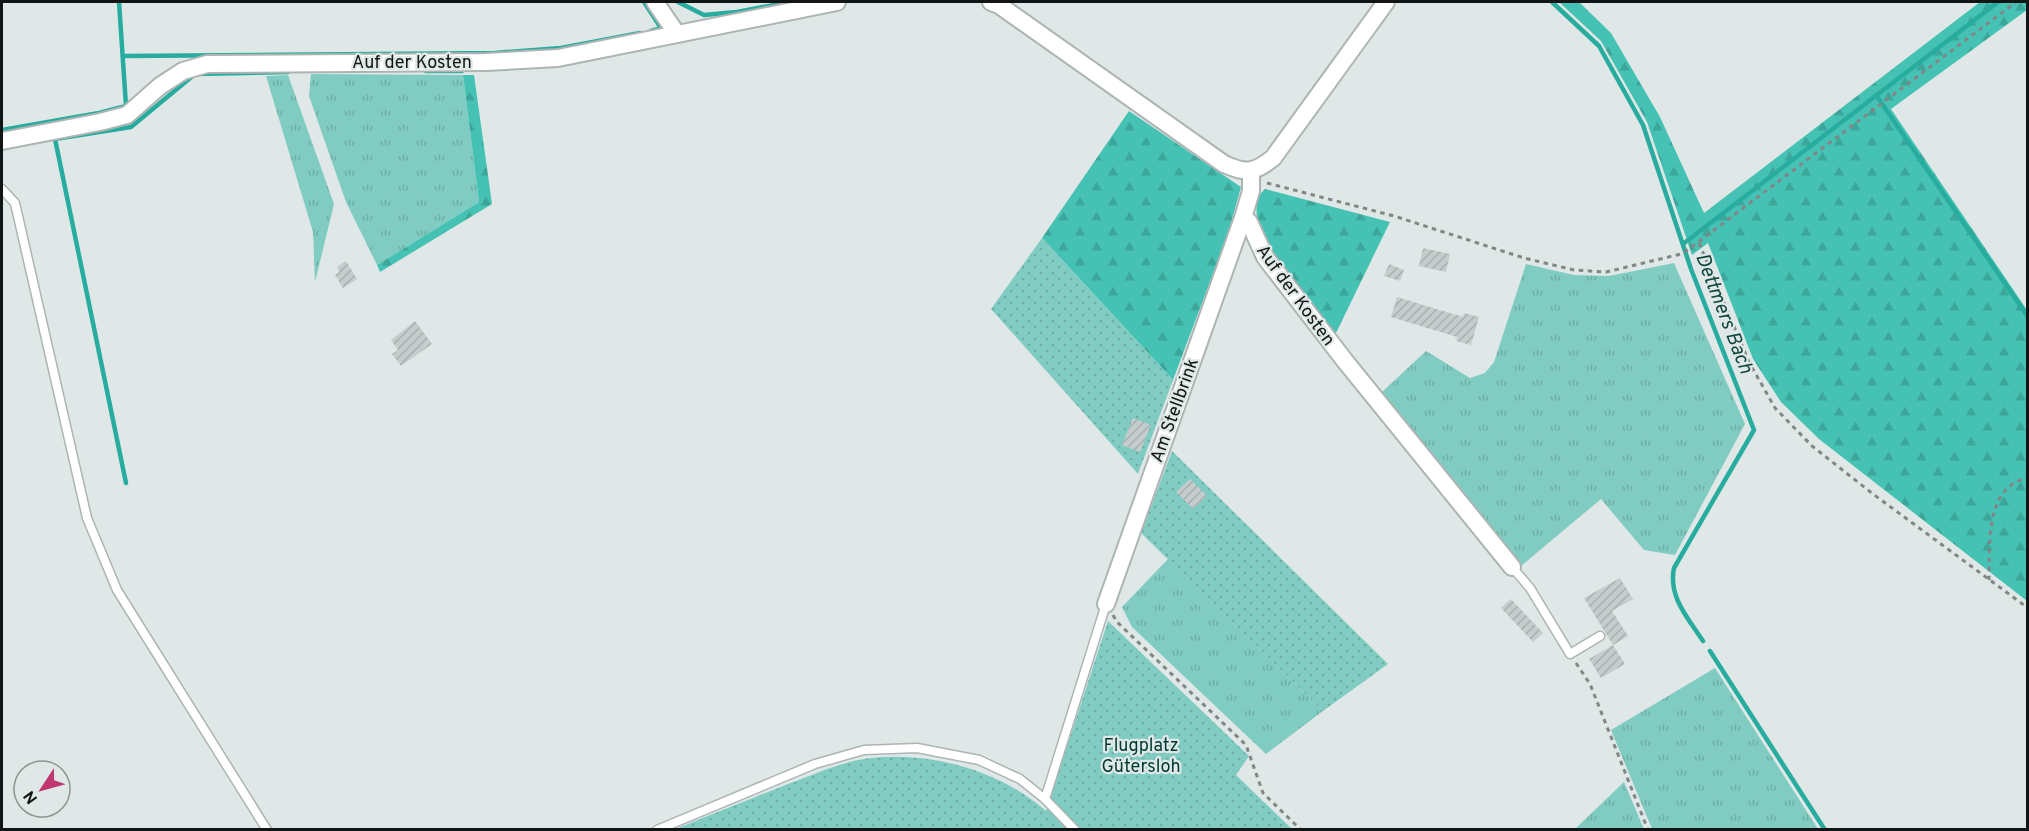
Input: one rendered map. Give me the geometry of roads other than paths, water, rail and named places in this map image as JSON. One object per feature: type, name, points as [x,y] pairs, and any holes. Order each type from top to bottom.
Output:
[{"type":"street","points":[[655,2],[677,34]]},
{"type":"street","name":"Auf der Kosten","points":[[2,141],[100,123],[127,115],[160,86],[183,71],[207,64],[486,62],[558,58],[837,2]]},
{"type":"street","points":[[991,2],[999,5],[1224,164],[1237,170],[1251,172],[1273,158],[1386,2]]},
{"type":"street","points":[[1243,218],[1251,191],[1251,172]]},
{"type":"street","name":"Auf der Kosten","points":[[1243,218],[1249,222],[1265,257],[1279,276],[1512,567]]},
{"type":"street","name":"Am Stellbrink","points":[[1106,604],[1243,218]]},
{"type":"lane","points":[[2,189],[15,203],[87,518],[117,590],[267,830]]},
{"type":"lane","points":[[1512,567],[1530,588],[1570,654],[1600,636]]},
{"type":"lane","points":[[1045,799],[1106,604]]},
{"type":"lane","points":[[657,830],[815,764],[864,750],[917,748],[979,760],[1020,779],[1045,799],[1075,830]]},
{"type":"waterway","points":[[2,130],[126,106],[119,2]]},
{"type":"waterway","points":[[644,2],[661,28],[651,31]]},
{"type":"waterway","points":[[678,2],[704,15],[737,12],[790,2]]},
{"type":"waterway","name":"Dettmers Bach","points":[[1552,2],[1599,46],[1643,125],[1691,269],[1754,430],[1674,568],[1673,579],[1677,598],[1703,641]]},
{"type":"waterway","points":[[1683,244],[1998,2]]},
{"type":"waterway","points":[[123,56],[495,53],[561,48],[640,33]]},
{"type":"waterway","points":[[426,71],[462,71]]},
{"type":"waterway","points":[[126,483],[55,139],[131,127],[195,74],[288,72]]},
{"type":"waterway","points":[[1876,95],[2028,317]]},
{"type":"waterway","name":"Dettmers Bach","points":[[1710,651],[1825,830]]},
{"type":"park label","name":"Flugplatz Gütersloh","points":[[1141,756]]}]
